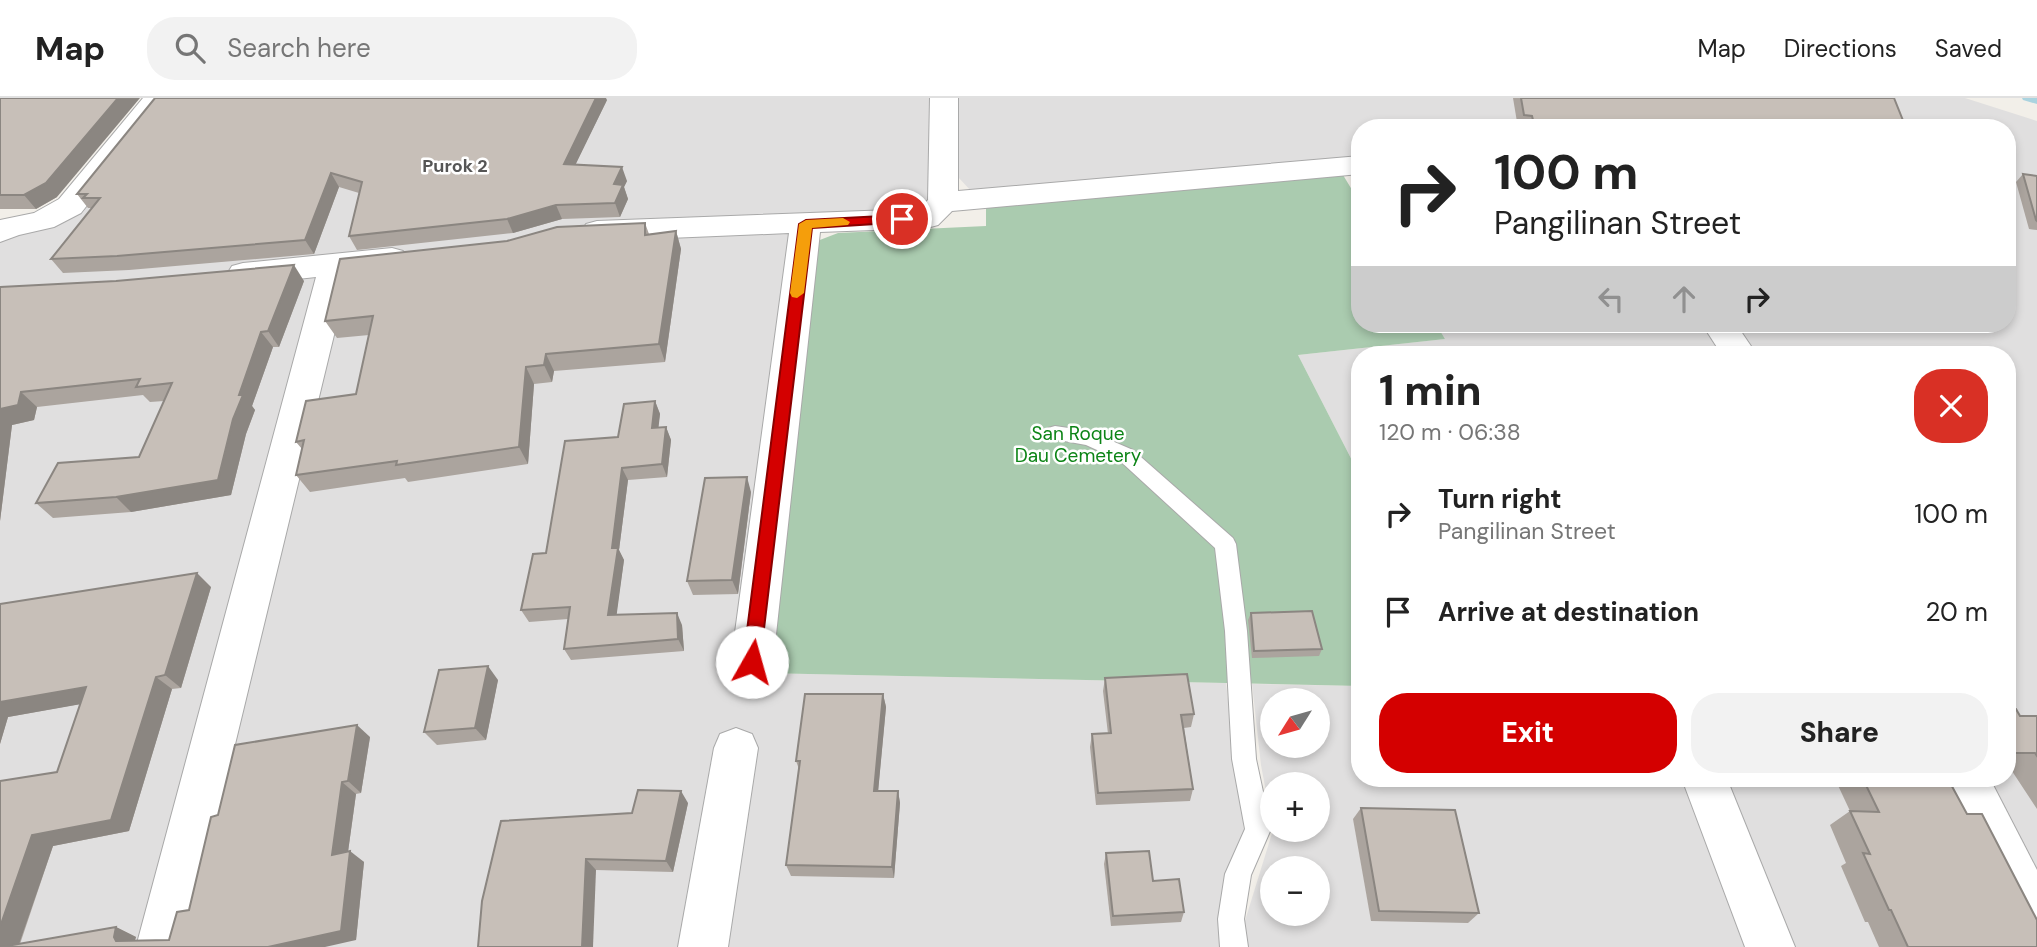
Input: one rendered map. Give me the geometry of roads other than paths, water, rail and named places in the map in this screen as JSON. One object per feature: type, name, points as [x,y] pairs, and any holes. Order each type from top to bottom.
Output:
[{"type":"street","points":[[0,232],[13,225],[38,222],[56,216],[71,206],[158,98]]},
{"type":"street","points":[[935,210],[944,98]]},
{"type":"street","points":[[562,232],[806,224],[1351,166]]},
{"type":"street","points":[[752,662],[806,224]]},
{"type":"street","points":[[210,278],[419,255]]},
{"type":"street","points":[[161,947],[336,263]]},
{"type":"street","points":[[703,947],[736,748]]},
{"type":"street","points":[[1708,787],[1770,947]]},
{"type":"street","points":[[1970,787],[2037,920]]},
{"type":"lane","points":[[1055,433],[1089,438],[1126,455],[1225,544],[1236,631],[1244,759],[1258,829],[1238,874],[1231,919],[1234,947]]},
{"type":"waterway","points":[[2026,98],[2037,101]]},
{"type":"district","name":"Purok 2","points":[[455,166]]},
{"type":"park label","name":"San Roque Dau Cemetery","points":[[1078,444]]}]
